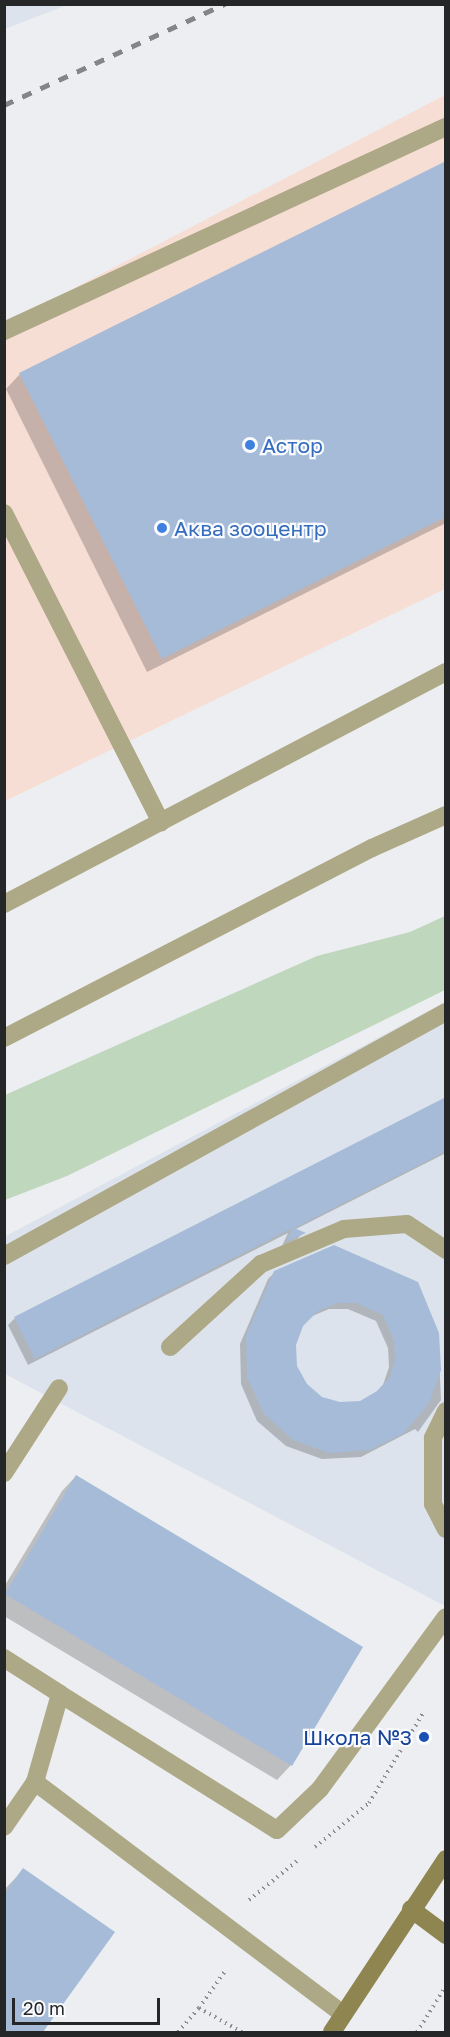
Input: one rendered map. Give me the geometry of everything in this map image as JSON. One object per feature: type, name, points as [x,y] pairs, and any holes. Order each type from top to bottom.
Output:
[{"type":"main road","points":[[332,2032],[446,1859]]},
{"type":"main road","points":[[411,1909],[446,1935]]},
{"type":"street","points":[[4,331],[446,126]]},
{"type":"street","points":[[4,513],[161,823]]},
{"type":"street","points":[[4,904],[446,672]]},
{"type":"street","points":[[4,1038],[372,848],[446,816]]},
{"type":"street","points":[[4,1256],[446,1012]]},
{"type":"street","points":[[170,1347],[261,1264],[344,1229],[407,1224],[446,1251]]},
{"type":"street","points":[[4,1473],[59,1388]]},
{"type":"street","points":[[446,1411],[433,1438],[433,1504],[446,1528]]},
{"type":"street","points":[[4,1658],[277,1830],[320,1789],[446,1617]]},
{"type":"street","points":[[4,1827],[35,1782],[60,1694]]},
{"type":"street","points":[[35,1782],[343,2014]]},
{"type":"path","points":[[417,2032],[446,1986]]},
{"type":"path","points":[[178,2032],[199,2008],[242,2032]]},
{"type":"shaded area","points":[[5,4],[67,4],[67,5],[5,29]]},
{"type":"shaded area","points":[[445,95],[445,589],[5,801],[5,324]]},
{"type":"shaded area","points":[[445,1002],[445,1606],[5,1374],[4,1237]]},
{"type":"green space","points":[[445,916],[445,990],[67,1176],[5,1200],[5,1095],[317,956],[410,932]]},
{"type":"building","name":"Астор","points":[[446,161],[446,517],[162,659],[19,373]]},
{"type":"building","points":[[446,1097],[446,1151],[294,1228],[306,1233],[287,1241],[292,1228],[35,1359],[14,1317]]},
{"type":"building","points":[[334,1245],[418,1282],[439,1333],[441,1370],[429,1403],[404,1433],[369,1450],[330,1453],[293,1440],[264,1414],[247,1377],[246,1336],[274,1271]],"holes":[[[337,1303],[356,1303],[383,1315],[394,1341],[395,1359],[390,1377],[377,1391],[360,1401],[340,1402],[322,1397],[307,1384],[297,1366],[296,1345],[303,1326],[318,1311]]]},
{"type":"building","points":[[76,1475],[363,1647],[292,1766],[5,1594]]},
{"type":"building","points":[[23,1868],[115,1932],[43,2032],[4,2032],[4,1894]]},
{"type":"railway","points":[[4,105],[225,4]]},
{"type":"place","name":"Астор","points":[[250,445]]},
{"type":"place","name":"Аква зооцентр","points":[[162,528]]},
{"type":"place","name":"Школа №3","points":[[424,1737]]}]
